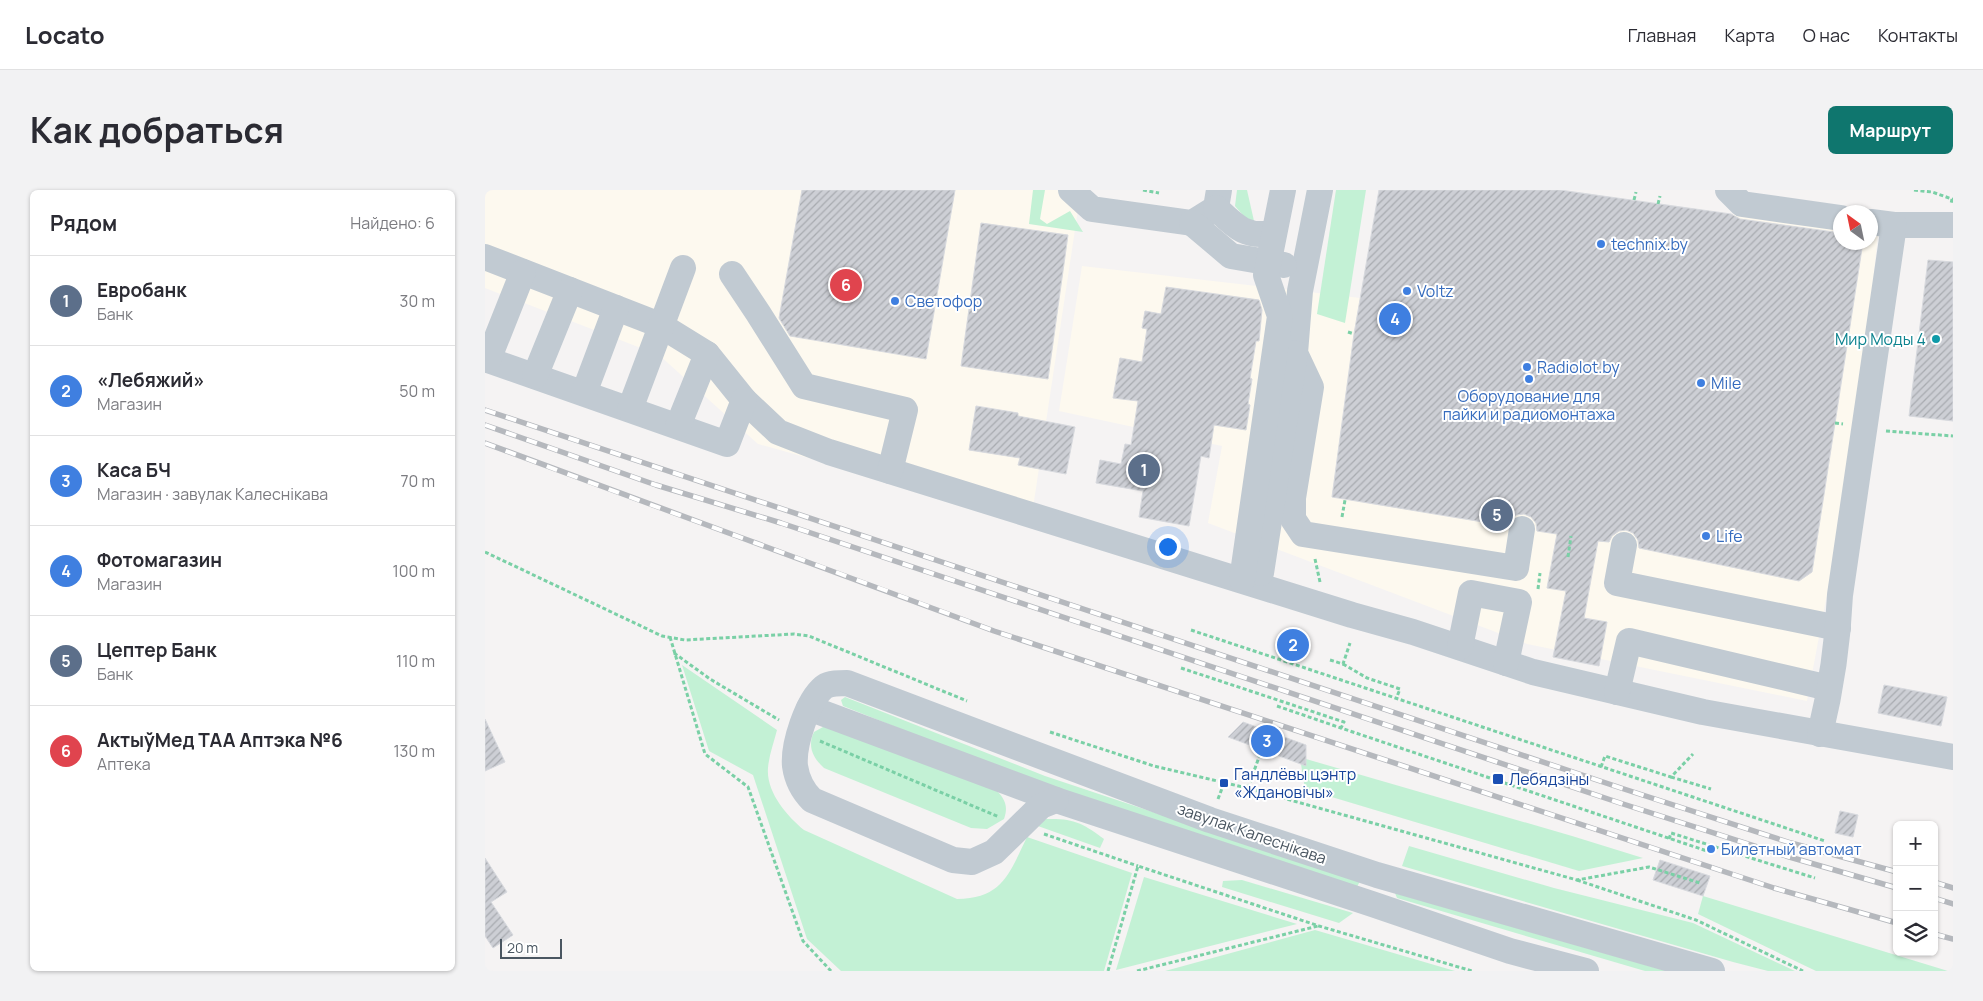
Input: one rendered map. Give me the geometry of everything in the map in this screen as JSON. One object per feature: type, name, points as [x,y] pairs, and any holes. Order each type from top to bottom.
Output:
[{"type":"street","points":[[1071,190],[1092,209],[1192,223],[1231,256],[1305,270]]},
{"type":"street","points":[[1250,583],[1280,316],[1265,276],[1283,190]]},
{"type":"street","points":[[1250,583],[1295,354],[1301,291],[1320,190]]},
{"type":"street","points":[[1728,190],[1742,204],[1833,217]]},
{"type":"street","points":[[1192,223],[1218,199],[1237,228],[1259,235],[1273,233]]},
{"type":"street","points":[[1820,734],[1838,628],[1841,585],[1882,223],[1951,224]]},
{"type":"street","points":[[485,257],[660,325],[707,354],[744,400],[778,432],[829,452],[1459,647],[1533,672],[1703,712],[1953,757]]},
{"type":"street","points":[[630,409],[683,268]]},
{"type":"street","points":[[523,272],[486,359],[727,444],[744,400]]},
{"type":"street","points":[[731,274],[804,386],[905,410],[890,471]]},
{"type":"street","points":[[535,376],[570,290]]},
{"type":"street","points":[[584,394],[616,308]]},
{"type":"street","points":[[678,426],[707,354]]},
{"type":"street","points":[[1295,354],[1311,387],[1293,498],[1293,519],[1303,534],[1515,568],[1522,529]]},
{"type":"street","points":[[1625,545],[1617,584],[1838,628]]},
{"type":"street","points":[[1459,647],[1471,592],[1519,602],[1506,663]]},
{"type":"street","points":[[1617,692],[1629,641],[1829,688]]},
{"type":"street","name":"завулак Калеснікава","points":[[1056,800],[1041,806],[994,852],[972,862],[961,862],[819,804],[803,791],[798,781],[795,765],[795,745],[809,708],[825,687],[837,682],[853,685],[1219,823],[1377,875],[1712,971]]},
{"type":"street","name":"завулак Калеснікава","points":[[809,708],[1056,800],[1510,951],[1586,971]]},
{"type":"path","points":[[1143,190],[1162,193]]},
{"type":"path","points":[[1915,190],[1932,192],[1952,200],[1951,224]]},
{"type":"path","points":[[1634,200],[1636,192]]},
{"type":"path","points":[[1658,204],[1660,196]]},
{"type":"path","points":[[1349,332],[1354,334]]},
{"type":"path","points":[[1885,430],[1953,436]]},
{"type":"path","points":[[1341,520],[1345,500]]},
{"type":"path","points":[[1568,557],[1571,536]]},
{"type":"path","points":[[485,552],[662,636],[685,640],[794,634],[809,636],[971,703]]},
{"type":"path","points":[[1315,558],[1319,581],[1328,584]]},
{"type":"path","points":[[1191,630],[1825,841]]},
{"type":"path","points":[[670,637],[705,754],[749,787],[803,941],[831,971]]},
{"type":"path","points":[[1343,664],[1350,643]]},
{"type":"path","points":[[674,653],[709,678],[800,733],[1021,826],[1319,926],[1472,971]]},
{"type":"path","points":[[1330,660],[1343,664],[1367,678],[1400,690],[1396,699]]},
{"type":"path","points":[[1181,668],[1344,722],[1341,728]]},
{"type":"path","points":[[1277,706],[1710,852]]},
{"type":"path","points":[[1044,730],[1154,766],[1247,788],[1577,880],[1696,920],[1803,971]]},
{"type":"path","points":[[1247,788],[1264,743]]},
{"type":"path","points":[[1671,776],[1693,754]]},
{"type":"path","points":[[1601,767],[1605,756],[1711,789]]},
{"type":"path","points":[[1669,839],[1671,833],[1815,878]]},
{"type":"path","points":[[1108,971],[1138,866]]},
{"type":"path","points":[[1577,880],[1649,867],[1700,883]]},
{"type":"path","points":[[1137,971],[1319,926]]},
{"type":"shaded area","points":[[485,190],[1081,190],[1033,508],[855,471],[758,444],[659,355],[485,288]]},
{"type":"shaded area","points":[[1560,190],[1833,228],[1833,250],[1876,250],[1857,433],[1807,701],[1527,644],[1208,523],[1222,446],[1059,411],[1082,266],[1369,299]]},
{"type":"green space","points":[[1033,190],[1045,190],[1040,219],[1047,224],[1070,211],[1083,232],[1029,224]]},
{"type":"green space","points":[[1237,190],[1247,190],[1254,221],[1247,220],[1235,206]]},
{"type":"green space","points":[[1336,190],[1366,190],[1345,323],[1317,314]]},
{"type":"green space","points":[[682,665],[777,730],[770,753],[768,768],[770,786],[785,811],[804,830],[957,899],[972,898],[995,889],[1009,873],[1027,837],[1132,873],[1104,971],[841,971],[807,939],[753,775],[709,751]]},
{"type":"green space","points":[[845,697],[1045,776],[1360,881],[1357,887],[1036,783],[843,706],[841,700]]},
{"type":"green space","points":[[823,727],[997,791],[1005,804],[1004,819],[987,829],[971,828],[824,768],[814,756],[811,747],[814,732]]},
{"type":"green space","points":[[1306,759],[1643,858],[1579,871],[1305,789],[1301,764]]},
{"type":"green space","points":[[1046,819],[1063,819],[1077,823],[1104,839],[1100,848],[1035,825]]},
{"type":"green space","points":[[1409,846],[1554,888],[1693,923],[1795,971],[1768,971],[1733,962],[1402,866]]},
{"type":"green space","points":[[1144,877],[1297,924],[1116,970]]},
{"type":"green space","points":[[1242,880],[1353,913],[1339,923],[1222,887],[1223,881]]},
{"type":"green space","points":[[1395,893],[1667,971],[1645,971],[1397,898]]},
{"type":"green space","points":[[1703,896],[1893,954],[1893,956],[1899,956],[1948,971],[1816,971],[1698,914]]},
{"type":"green space","points":[[1315,930],[1455,971],[1165,971]]},
{"type":"building","points":[[802,190],[955,190],[926,359],[790,336],[779,318]]},
{"type":"building","points":[[1379,190],[1560,190],[1731,214],[1740,219],[1833,232],[1833,250],[1862,250],[1812,572],[1799,581],[1639,548],[1638,540],[1633,533],[1626,530],[1619,531],[1612,536],[1609,542],[1598,541],[1584,618],[1607,622],[1599,666],[1553,657],[1566,591],[1547,588],[1557,534],[1537,531],[1536,523],[1531,517],[1524,514],[1516,515],[1507,526],[1332,497],[1354,334]]},
{"type":"building","points":[[981,223],[1068,235],[1048,379],[961,366]]},
{"type":"building","name":"Мир Моды 4","points":[[1928,260],[1953,262],[1953,421],[1909,416]]},
{"type":"building","points":[[1166,287],[1259,300],[1262,310],[1259,341],[1256,341],[1250,378],[1252,379],[1248,404],[1250,405],[1246,430],[1214,425],[1209,458],[1201,456],[1189,526],[1139,517],[1143,491],[1096,483],[1100,460],[1121,464],[1125,444],[1131,445],[1138,401],[1113,398],[1120,358],[1142,362],[1147,329],[1142,328],[1145,311],[1161,314]]},
{"type":"building","points":[[976,406],[1018,413],[1018,416],[1075,427],[1066,474],[1018,465],[1020,458],[969,450]]},
{"type":"building","points":[[1884,685],[1947,697],[1941,726],[1878,713]]},
{"type":"building","points":[[485,719],[505,762],[485,771]]},
{"type":"building","points":[[1243,722],[1306,745],[1306,766],[1228,737]]},
{"type":"building","points":[[1840,811],[1858,815],[1853,837],[1835,833]]},
{"type":"building","points":[[485,858],[507,892],[491,902],[513,935],[493,948],[485,936]]},
{"type":"building","points":[[1660,860],[1710,876],[1703,896],[1653,880]]},
{"type":"railway","points":[[485,410],[1624,789],[1791,843],[1893,871]]},
{"type":"railway","points":[[485,425],[656,485],[781,523],[1620,803],[1786,856],[1893,887]]},
{"type":"railway","points":[[485,443],[994,631],[1774,888],[1893,922]]},
{"type":"railway","points":[[1938,883],[1953,888]]},
{"type":"railway","points":[[1938,899],[1953,904]]},
{"type":"railway","points":[[1938,935],[1953,939]]},
{"type":"place","name":"technix.by","points":[[1601,244]]},
{"type":"place","name":"АктыўМед ТАА Аптэка №6","points":[[846,285]]},
{"type":"place","name":"Voltz","points":[[1407,291]]},
{"type":"place","name":"Светофор","points":[[895,301]]},
{"type":"place","name":"Фотомагазин","points":[[1395,319]]},
{"type":"place","name":"Мир Моды 4","points":[[1936,339]]},
{"type":"place","name":"Radiolot.by","points":[[1527,367]]},
{"type":"place","name":"Оборудование для пайки и радиомонтажа","points":[[1529,379]]},
{"type":"place","name":"Mile","points":[[1701,383]]},
{"type":"place","name":"Евробанк","points":[[1144,470]]},
{"type":"place","name":"Цептер Банк","points":[[1497,515]]},
{"type":"place","name":"Life","points":[[1706,536]]},
{"type":"place","name":"«Лебяжий»","points":[[1293,645]]},
{"type":"place","name":"Каса БЧ","points":[[1267,741]]},
{"type":"place","name":"Лебядзіны","points":[[1498,779]]},
{"type":"place","name":"Гандлёвы цэнтр «Ждановічы»","points":[[1224,783]]},
{"type":"place","name":"Билетный автомат","points":[[1711,849]]}]
